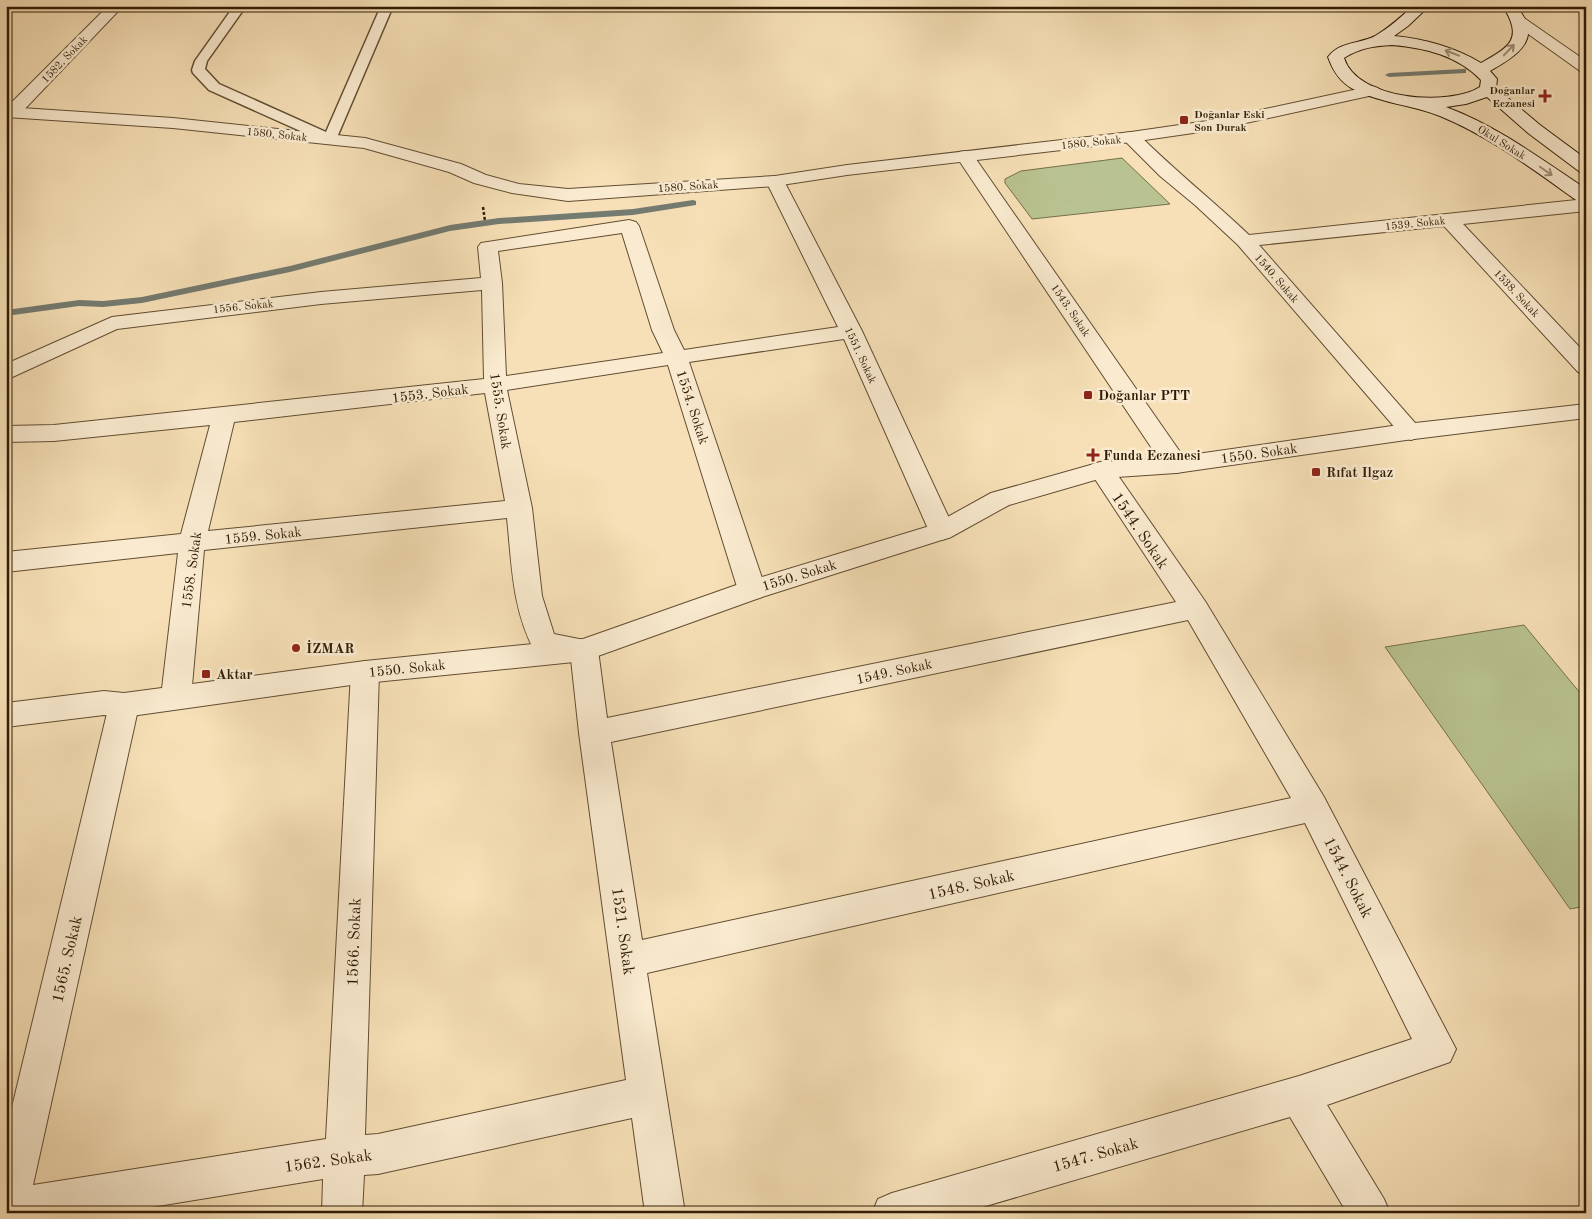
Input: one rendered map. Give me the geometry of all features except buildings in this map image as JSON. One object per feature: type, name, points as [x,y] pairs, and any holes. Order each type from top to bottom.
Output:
[{"type":"street","name":"1582. Sokak","points":[[9,112],[116,6]]},
{"type":"street","points":[[1378,41],[1422,6]]},
{"type":"street","points":[[1482,69],[1507,54],[1522,30],[1510,6]]},
{"type":"street","points":[[1519,21],[1582,64]]},
{"type":"street","points":[[1378,41],[1425,45],[1448,51],[1482,69],[1489,79],[1488,89],[1478,96],[1460,102],[1411,101],[1372,91],[1346,77],[1337,67],[1336,57],[1344,49],[1358,44],[1378,41]]},
{"type":"street","points":[[1488,89],[1534,129],[1586,168]]},
{"type":"street","name":"1580. Sokak","points":[[9,112],[173,123],[365,143],[454,168],[480,179],[518,189],[568,195],[775,181],[847,170],[1131,138],[1214,125],[1372,91]]},
{"type":"street","name":"Okul Sokak","points":[[1411,101],[1447,112],[1479,126],[1586,198]]},
{"type":"street","name":"1540. Sokak","points":[[1131,138],[1166,172],[1202,201],[1245,241],[1411,432]]},
{"type":"street","name":"1543. Sokak","points":[[965,156],[1176,465]]},
{"type":"street","name":"1551. Sokak","points":[[775,181],[851,331],[942,531]]},
{"type":"street","name":"1539. Sokak","points":[[1245,241],[1586,205]]},
{"type":"street","name":"1538. Sokak","points":[[1449,220],[1586,367]]},
{"type":"street","name":"1555. Sokak","points":[[584,650],[545,644],[538,631],[528,596],[519,508],[495,385],[492,284],[488,247],[629,226]]},
{"type":"street","name":"1554. Sokak","points":[[629,226],[663,330],[677,358],[752,590]]},
{"type":"street","name":"1556. Sokak","points":[[6,373],[112,323],[321,298],[492,284]]},
{"type":"street","name":"1553. Sokak","points":[[6,434],[54,433],[224,416],[495,385],[851,331]]},
{"type":"street","name":"1550. Sokak","points":[[6,715],[104,703],[124,705],[365,672],[584,650],[752,590],[942,531],[1000,500],[1101,470],[1176,465],[1411,432],[1586,411]]},
{"type":"street","name":"1558. Sokak","points":[[176,697],[192,543],[224,416]]},
{"type":"street","name":"1544. Sokak","points":[[1101,470],[1194,608],[1313,807],[1437,1049],[1299,1094]]},
{"type":"street","name":"1559. Sokak","points":[[6,562],[519,508]]},
{"type":"street","name":"1549. Sokak","points":[[594,733],[1194,608]]},
{"type":"street","name":"1521. Sokak","points":[[584,650],[594,733],[665,1213]]},
{"type":"street","name":"1566. Sokak","points":[[342,1213],[365,672]]},
{"type":"street","name":"1565. Sokak","points":[[7,1211],[124,705]]},
{"type":"street","name":"1548. Sokak","points":[[628,960],[1313,807]]},
{"type":"street","points":[[1299,1094],[1370,1213]]},
{"type":"street","name":"1547. Sokak","points":[[892,1213],[1299,1094]]},
{"type":"street","name":"1562. Sokak","points":[[7,1211],[344,1156],[378,1154],[647,1095]]},
{"type":"lane","points":[[240,6],[201,61],[198,70],[214,87],[330,140],[387,6]]},
{"type":"green space","points":[[1122,158],[1170,204],[1032,219],[1005,183],[1005,179],[1021,171]]},
{"type":"green space","points":[[1524,625],[1586,700],[1586,906],[1570,909],[1385,647]]},
{"type":"waterway","points":[[1389,75],[1463,71]]},
{"type":"waterway","points":[[6,313],[79,303],[103,304],[142,300],[290,269],[450,228],[499,221],[633,212],[693,203]]},
{"type":"place","name":"Doğanlar Eczanesi","points":[[1545,96]]},
{"type":"place","name":"Doğanlar Eski Son Durak","points":[[1184,120]]},
{"type":"place","name":"Doğanlar PTT","points":[[1088,395]]},
{"type":"place","name":"Funda Eczanesi","points":[[1093,455]]},
{"type":"place","name":"Rıfat Ilgaz","points":[[1316,472]]},
{"type":"place","name":"İZMAR","points":[[296,648]]},
{"type":"place","name":"Aktar","points":[[206,674]]}]
